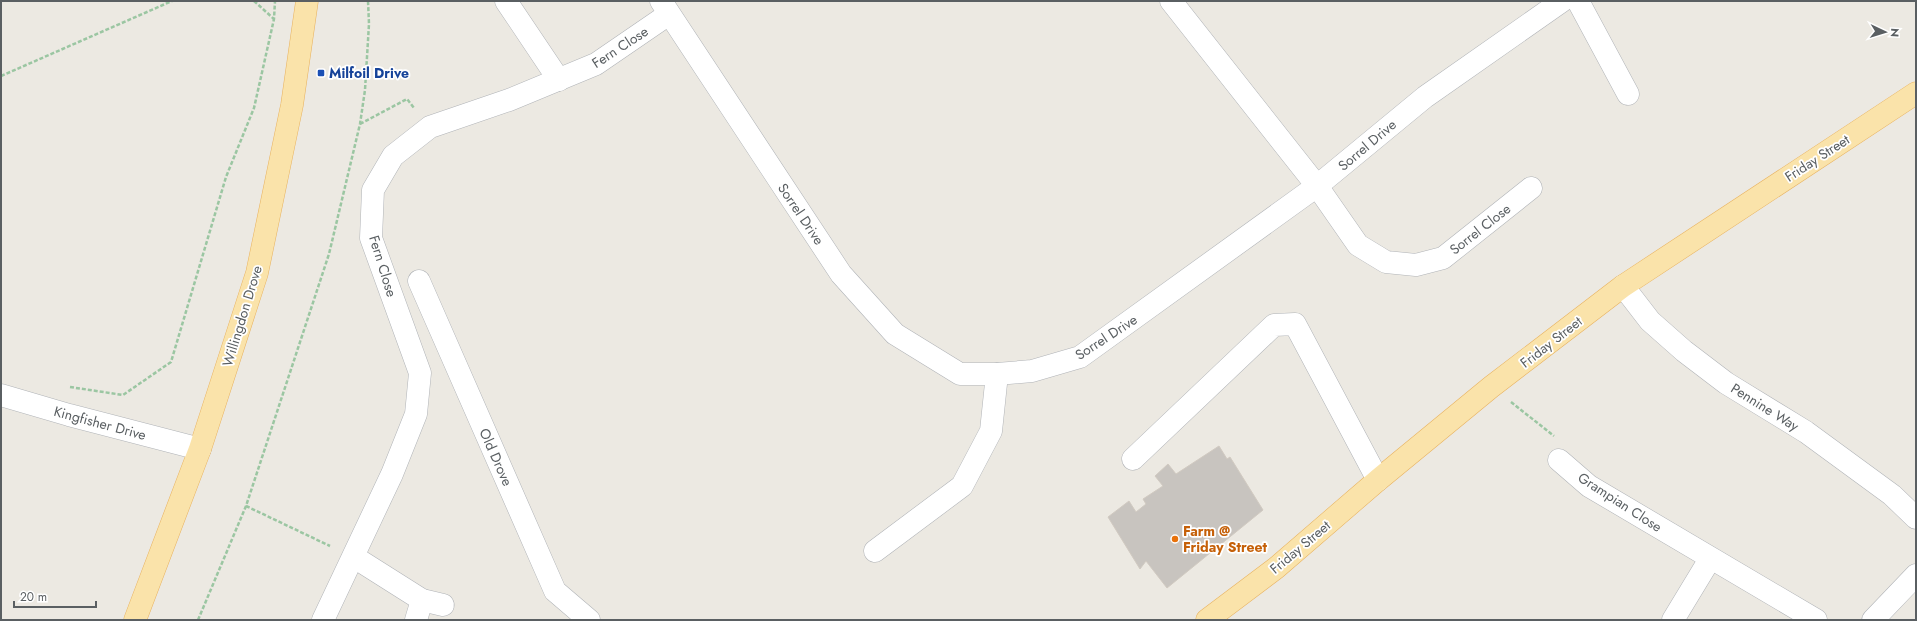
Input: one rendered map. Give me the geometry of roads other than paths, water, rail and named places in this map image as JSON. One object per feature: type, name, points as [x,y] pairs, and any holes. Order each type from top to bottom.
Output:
[{"type":"main road","name":"Willingdon Drove","points":[[135,620],[200,448],[257,273],[292,105],[307,1]]},
{"type":"main road","name":"Friday Street","points":[[1207,620],[1276,568],[1378,480],[1491,387],[1623,286],[1916,93]]},
{"type":"street","points":[[506,1],[559,80]]},
{"type":"street","name":"Sorrel Close","points":[[1171,1],[1317,186],[1358,245],[1386,262],[1416,265],[1443,258],[1531,188]]},
{"type":"street","name":"Sorrel Drive","points":[[665,8],[841,274],[895,334],[960,374],[997,374],[1032,371],[1080,357],[1317,186],[1425,97],[1562,1]]},
{"type":"street","points":[[1578,1],[1628,94]]},
{"type":"street","name":"Fern Close","points":[[323,620],[392,474],[416,414],[420,373],[371,238],[373,190],[393,156],[430,127],[509,100],[596,64],[665,8]]},
{"type":"street","name":"Old Drove","points":[[419,281],[555,591],[589,620]]},
{"type":"street","name":"Pennine Way","points":[[1623,286],[1650,321],[1684,351],[1726,383],[1806,432],[1892,495],[1916,518]]},
{"type":"street","points":[[1133,459],[1274,325],[1294,324],[1378,480]]},
{"type":"street","points":[[875,551],[962,486],[991,431],[997,374]]},
{"type":"street","name":"Kingfisher Drive","points":[[1,395],[69,416],[200,448]]},
{"type":"street","name":"Grampian Close","points":[[1559,460],[1589,486],[1710,559],[1816,620]]},
{"type":"street","points":[[354,557],[419,610],[443,605]]},
{"type":"street","points":[[1673,620],[1710,559]]},
{"type":"street","points":[[1873,620],[1916,575]]},
{"type":"place","name":"Milfoil Drive","points":[[321,73]]},
{"type":"place","name":"Farm @ Friday Street","points":[[1175,539]]}]
